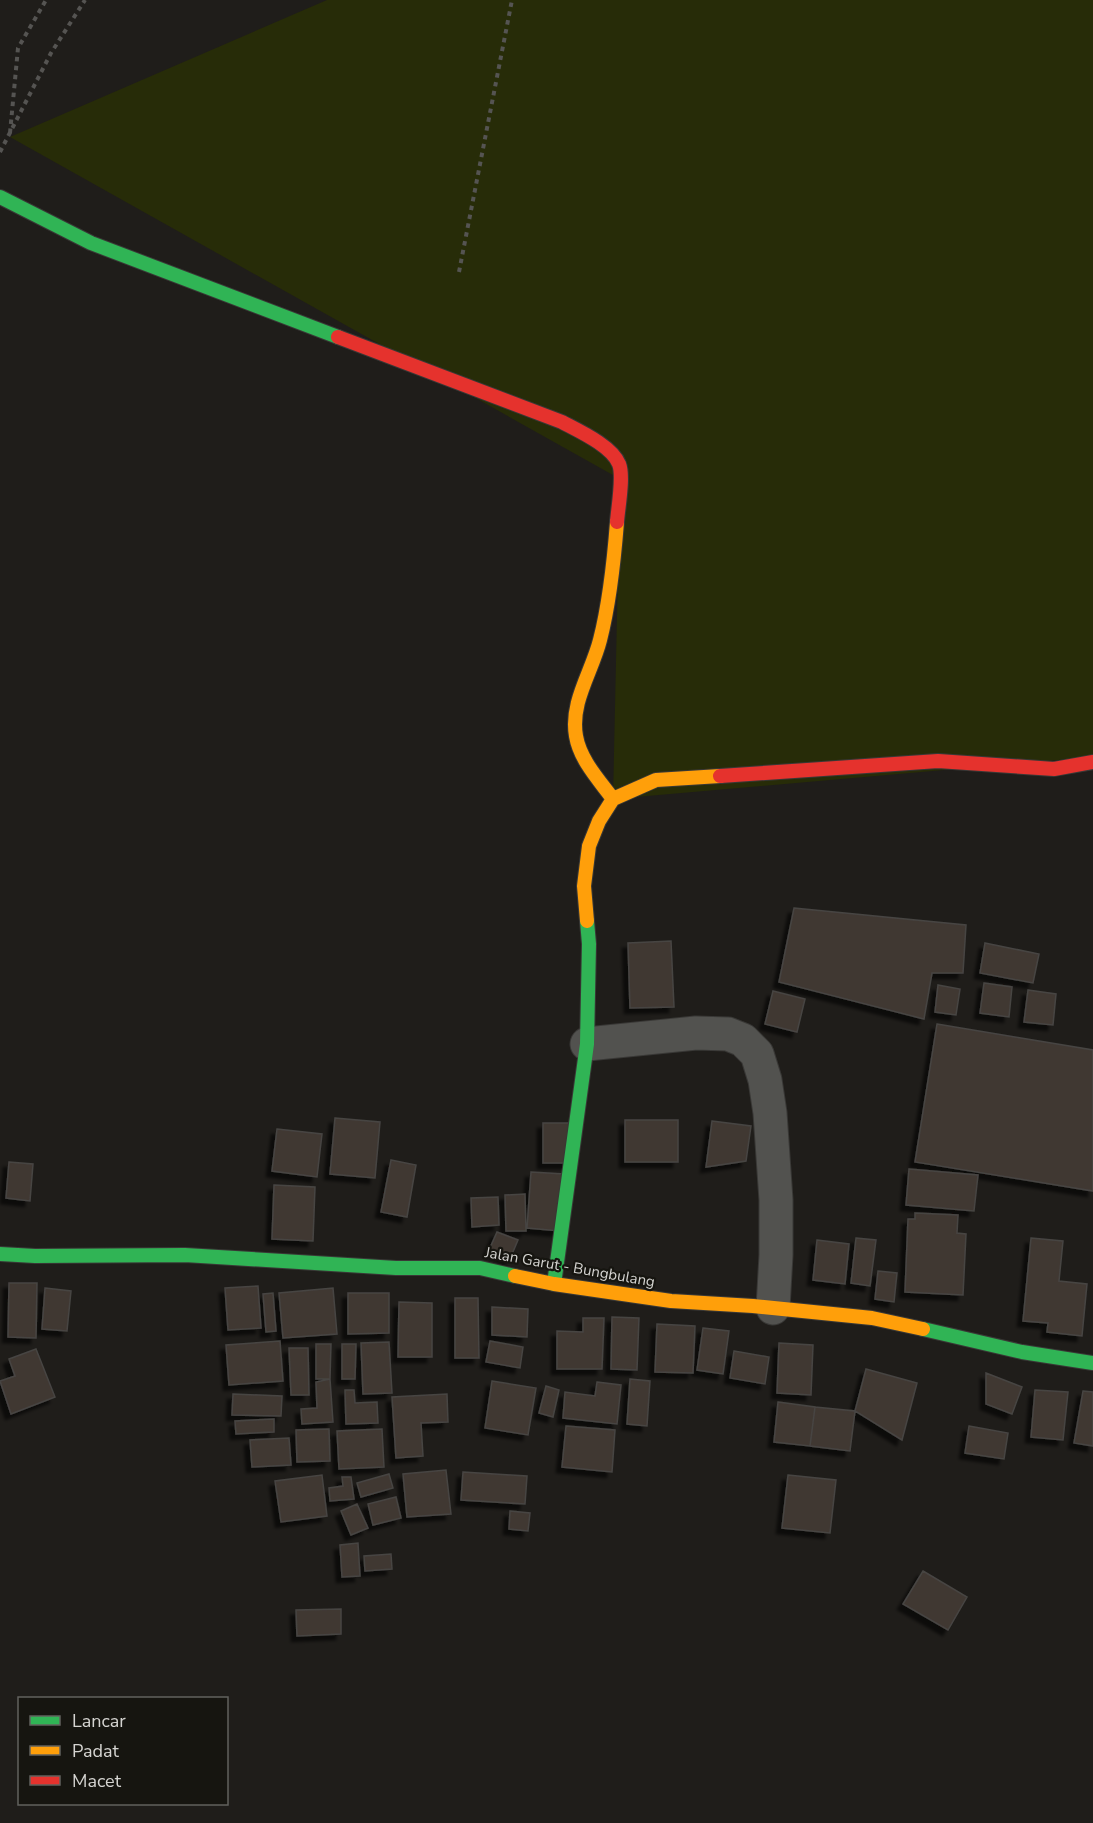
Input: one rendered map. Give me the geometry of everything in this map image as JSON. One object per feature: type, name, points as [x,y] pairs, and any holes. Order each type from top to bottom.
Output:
[{"type":"street","points":[[0,197],[91,243],[562,422],[594,439],[607,450],[619,465],[620,479],[610,582],[598,646],[583,682],[575,720],[576,737],[582,754],[613,799]]},
{"type":"street","points":[[554,1284],[587,1044],[589,944],[584,886],[589,846],[599,821],[613,799],[656,780],[938,761],[1054,769],[1093,762]]},
{"type":"street","points":[[587,1044],[696,1033],[728,1034],[743,1040],[758,1054],[768,1102],[776,1200],[773,1308]]},
{"type":"street","name":"Jalan Garut - Bungbulang","points":[[0,1254],[35,1256],[185,1255],[396,1269],[480,1268],[554,1284],[671,1301],[872,1318],[1022,1352],[1093,1363]]},
{"type":"path","points":[[10,137],[18,48],[46,0]]},
{"type":"path","points":[[0,152],[10,137],[51,53],[86,0]]},
{"type":"path","points":[[459,272],[512,0]]},
{"type":"green space","points":[[327,0],[1093,0],[1093,757],[613,799],[620,479],[10,137]]},
{"type":"building","points":[[794,908],[966,925],[963,973],[932,973],[924,1019],[779,982]]},
{"type":"building","points":[[671,941],[674,1007],[630,1008],[628,943]]},
{"type":"building","points":[[985,943],[1039,954],[1033,983],[980,973]]},
{"type":"building","points":[[984,983],[1012,987],[1009,1017],[980,1013]]},
{"type":"building","points":[[938,985],[960,989],[956,1015],[935,1012]]},
{"type":"building","points":[[1028,990],[1056,994],[1053,1025],[1024,1022]]},
{"type":"building","points":[[773,991],[805,999],[797,1032],[765,1024]]},
{"type":"building","points":[[937,1024],[1093,1050],[1093,1191],[915,1162]]},
{"type":"building","points":[[335,1118],[380,1122],[375,1178],[330,1174]]},
{"type":"building","points":[[625,1120],[678,1120],[678,1162],[625,1162]]},
{"type":"building","points":[[712,1121],[751,1126],[746,1161],[706,1167]]},
{"type":"building","points":[[543,1123],[569,1123],[570,1163],[543,1163]]},
{"type":"building","points":[[277,1129],[322,1134],[317,1177],[272,1171]]},
{"type":"building","points":[[391,1160],[416,1165],[407,1217],[381,1212]]},
{"type":"building","points":[[9,1162],[33,1164],[30,1201],[6,1198]]},
{"type":"building","points":[[909,1169],[978,1175],[974,1211],[906,1205]]},
{"type":"building","points":[[531,1172],[564,1174],[560,1231],[527,1228]]},
{"type":"building","points":[[274,1185],[315,1187],[313,1241],[272,1239]]},
{"type":"building","points":[[525,1194],[526,1231],[506,1231],[505,1195]]},
{"type":"building","points":[[498,1197],[499,1225],[472,1227],[471,1198]]},
{"type":"building","points":[[915,1213],[958,1215],[957,1233],[966,1234],[963,1295],[905,1292],[908,1219],[915,1219]]},
{"type":"building","points":[[497,1232],[518,1240],[510,1259],[489,1250]]},
{"type":"building","points":[[856,1238],[876,1240],[870,1286],[851,1283]]},
{"type":"building","points":[[1031,1238],[1063,1241],[1059,1281],[1087,1284],[1082,1336],[1047,1332],[1048,1323],[1023,1321]]},
{"type":"building","points":[[817,1240],[849,1244],[845,1284],[813,1280]]},
{"type":"building","points":[[878,1271],[897,1273],[894,1302],[875,1299]]},
{"type":"building","points":[[9,1283],[37,1283],[36,1338],[8,1337]]},
{"type":"building","points":[[258,1286],[261,1328],[228,1330],[225,1288]]},
{"type":"building","points":[[45,1288],[71,1291],[67,1331],[42,1329]]},
{"type":"building","points":[[333,1288],[337,1334],[283,1338],[279,1293]]},
{"type":"building","points":[[273,1293],[276,1331],[266,1332],[263,1294]]},
{"type":"building","points":[[348,1293],[389,1293],[389,1333],[348,1334]]},
{"type":"building","points":[[455,1298],[478,1298],[479,1358],[455,1358]]},
{"type":"building","points":[[399,1302],[432,1303],[432,1357],[398,1357]]},
{"type":"building","points":[[492,1307],[528,1309],[527,1337],[492,1335]]},
{"type":"building","points":[[612,1317],[639,1318],[637,1370],[611,1369]]},
{"type":"building","points":[[583,1318],[604,1318],[602,1369],[557,1369],[557,1331],[583,1332]]},
{"type":"building","points":[[657,1324],[695,1326],[693,1373],[655,1372]]},
{"type":"building","points":[[703,1328],[729,1331],[723,1374],[697,1370]]},
{"type":"building","points":[[280,1341],[283,1381],[229,1385],[226,1345]]},
{"type":"building","points":[[490,1341],[523,1347],[520,1368],[486,1362]]},
{"type":"building","points":[[389,1342],[392,1393],[363,1394],[361,1343]]},
{"type":"building","points":[[779,1343],[813,1345],[811,1395],[777,1393]]},
{"type":"building","points":[[316,1344],[331,1344],[330,1379],[316,1379]]},
{"type":"building","points":[[342,1344],[356,1344],[355,1379],[342,1379]]},
{"type":"building","points":[[289,1348],[308,1348],[309,1395],[291,1395]]},
{"type":"building","points":[[36,1349],[55,1397],[11,1414],[0,1381],[15,1376],[9,1359]]},
{"type":"building","points":[[734,1351],[769,1357],[765,1384],[730,1378]]},
{"type":"building","points":[[866,1369],[917,1383],[902,1440],[855,1411]]},
{"type":"building","points":[[986,1373],[1022,1387],[1012,1414],[986,1404]]},
{"type":"building","points":[[330,1379],[333,1422],[302,1424],[301,1409],[317,1408],[316,1382]]},
{"type":"building","points":[[630,1379],[650,1381],[647,1426],[627,1424]]},
{"type":"building","points":[[492,1381],[536,1388],[528,1435],[485,1428]]},
{"type":"building","points":[[597,1382],[621,1385],[617,1424],[563,1418],[565,1392],[595,1396]]},
{"type":"building","points":[[546,1386],[559,1390],[553,1417],[539,1413]]},
{"type":"building","points":[[345,1390],[354,1390],[355,1403],[377,1402],[378,1423],[346,1424]]},
{"type":"building","points":[[1035,1390],[1068,1392],[1063,1440],[1031,1437]]},
{"type":"building","points":[[1083,1391],[1093,1392],[1093,1446],[1074,1443]]},
{"type":"building","points":[[233,1394],[282,1396],[281,1416],[232,1415]]},
{"type":"building","points":[[447,1394],[448,1422],[421,1423],[423,1456],[396,1458],[392,1397]]},
{"type":"building","points":[[778,1402],[815,1407],[810,1446],[774,1442]]},
{"type":"building","points":[[815,1407],[855,1411],[850,1451],[810,1446]]},
{"type":"building","points":[[274,1419],[274,1432],[236,1434],[235,1421]]},
{"type":"building","points":[[566,1426],[615,1430],[612,1472],[562,1467]]},
{"type":"building","points":[[969,1426],[1008,1433],[1004,1459],[965,1453]]},
{"type":"building","points":[[329,1429],[330,1461],[297,1462],[296,1430]]},
{"type":"building","points":[[382,1429],[384,1467],[339,1469],[337,1431]]},
{"type":"building","points":[[289,1438],[291,1465],[252,1467],[250,1440]]},
{"type":"building","points":[[446,1470],[451,1514],[407,1517],[403,1474]]},
{"type":"building","points":[[463,1472],[527,1476],[525,1504],[461,1500]]},
{"type":"building","points":[[389,1474],[393,1488],[361,1497],[357,1483]]},
{"type":"building","points":[[322,1475],[327,1516],[281,1522],[275,1481]]},
{"type":"building","points":[[788,1475],[836,1480],[830,1533],[782,1528]]},
{"type":"building","points":[[342,1477],[351,1477],[354,1499],[330,1501],[329,1488],[343,1486]]},
{"type":"building","points":[[396,1497],[401,1518],[373,1525],[368,1504]]},
{"type":"building","points":[[357,1504],[368,1528],[351,1535],[341,1511]]},
{"type":"building","points":[[510,1511],[530,1513],[528,1531],[509,1529]]},
{"type":"building","points":[[358,1543],[360,1576],[342,1577],[340,1545]]},
{"type":"building","points":[[391,1554],[392,1569],[365,1571],[364,1556]]},
{"type":"building","points":[[923,1571],[967,1597],[948,1630],[903,1604]]},
{"type":"building","points":[[341,1609],[341,1634],[297,1636],[296,1610]]},
{"type":"traffic: fast","points":[[0,197],[91,243],[338,337]]},
{"type":"traffic: fast","points":[[554,1284],[587,1044],[589,944],[587,921]]},
{"type":"traffic: fast","points":[[0,1254],[35,1256],[185,1255],[396,1268],[480,1268],[515,1276]]},
{"type":"traffic: fast","points":[[923,1329],[1022,1352],[1093,1363]]},
{"type":"traffic: slow","points":[[613,799],[582,753],[578,745],[575,723],[579,699],[603,625],[611,581],[617,522]]},
{"type":"traffic: slow","points":[[587,921],[584,886],[589,846],[599,821],[613,799],[656,780],[720,776]]},
{"type":"traffic: slow","points":[[515,1276],[671,1301],[753,1306],[872,1318],[923,1329]]},
{"type":"traffic: jam","points":[[338,337],[562,422],[594,440],[610,451],[619,464],[621,484],[617,522]]},
{"type":"traffic: jam","points":[[720,776],[938,761],[1054,769],[1093,762]]}]
